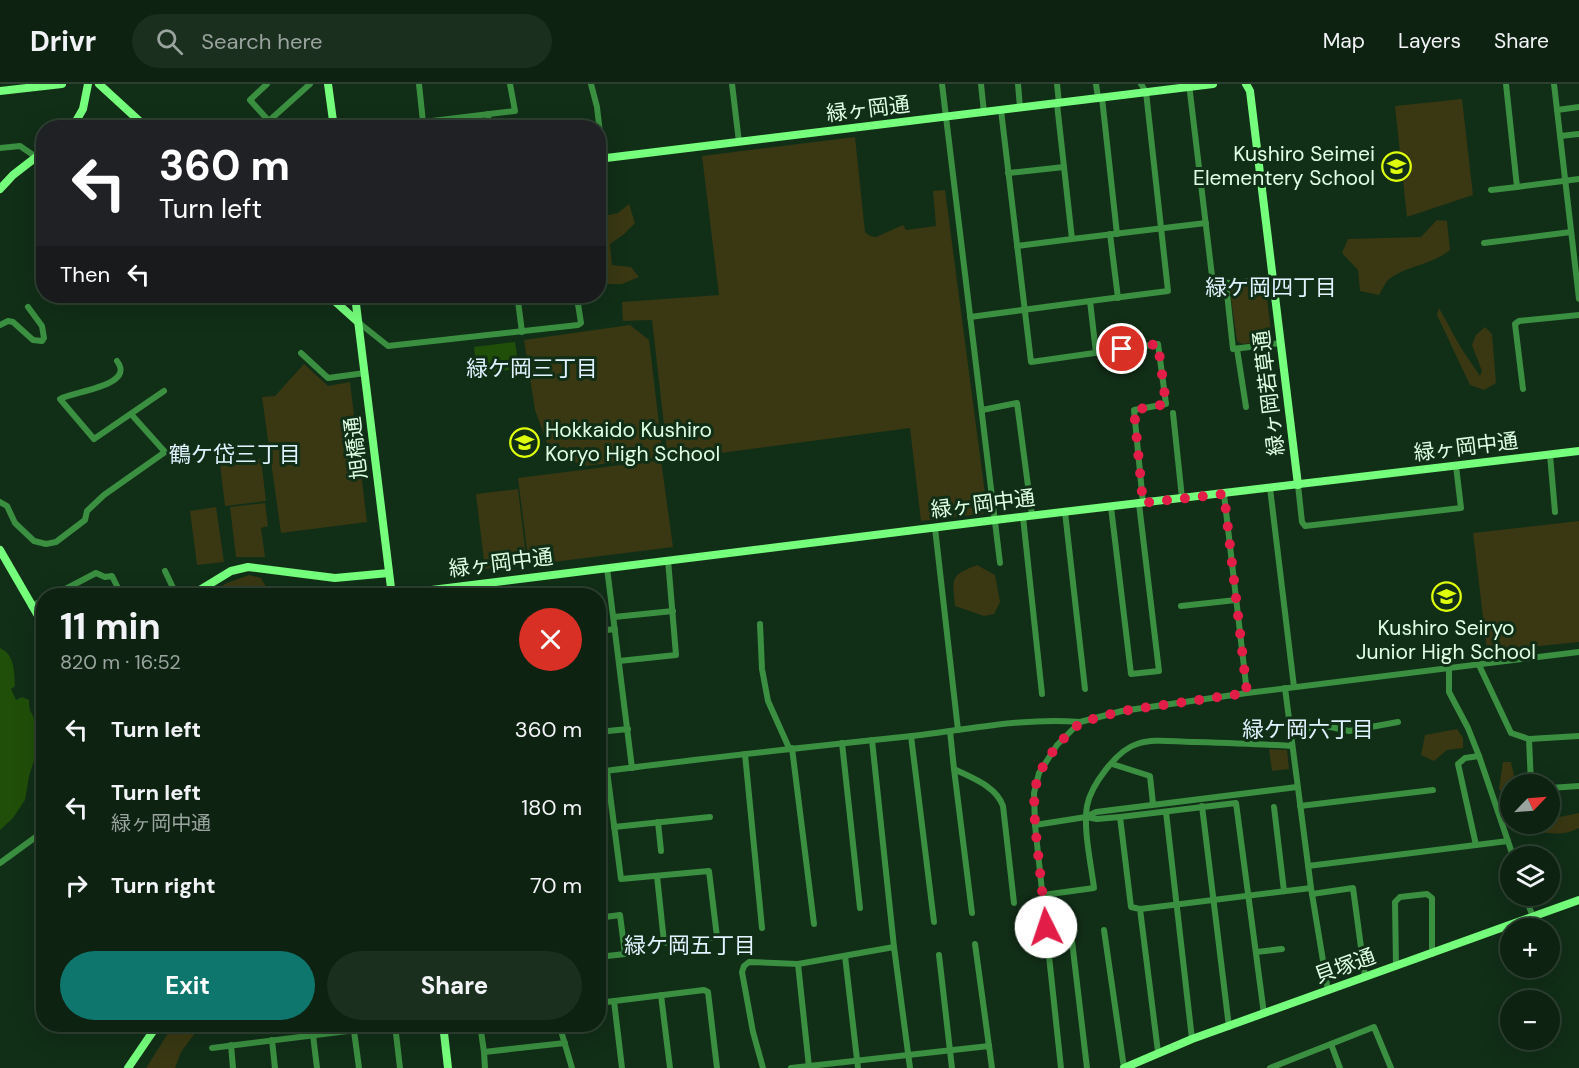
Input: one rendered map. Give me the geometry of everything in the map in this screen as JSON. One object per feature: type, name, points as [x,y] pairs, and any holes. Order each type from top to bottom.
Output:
[{"type":"street","points":[[0,91],[62,84]]},
{"type":"street","points":[[77,120],[83,109],[88,84]]},
{"type":"street","points":[[99,84],[138,120]]},
{"type":"street","points":[[267,84],[250,100],[268,120],[310,84]]},
{"type":"street","points":[[328,84],[333,120]]},
{"type":"street","points":[[419,84],[423,120]]},
{"type":"street","points":[[439,120],[515,111],[510,84]]},
{"type":"street","points":[[591,84],[598,120]]},
{"type":"street","points":[[732,84],[739,142]]},
{"type":"street","points":[[942,84],[1000,563]]},
{"type":"street","points":[[981,84],[984,112]]},
{"type":"street","points":[[1018,84],[1020,108]]},
{"type":"street","points":[[1057,84],[1072,239]]},
{"type":"street","points":[[1096,84],[1100,98],[1118,298]]},
{"type":"street","name":"緑ヶ岡通","points":[[606,158],[1058,104],[1100,98],[1143,88],[1213,84]]},
{"type":"street","name":"緑ヶ岡若草通","points":[[1246,84],[1250,91],[1298,485]]},
{"type":"street","points":[[1506,84],[1516,187]]},
{"type":"street","points":[[1554,84],[1579,299]]},
{"type":"street","points":[[1190,86],[1212,276],[1226,284],[1273,277]]},
{"type":"street","points":[[970,317],[1168,291],[1143,88]]},
{"type":"street","points":[[1557,110],[1579,107]]},
{"type":"street","points":[[1001,111],[1031,362],[1158,344],[1166,404],[1134,410],[1141,503],[1159,671],[1131,674],[1111,507]]},
{"type":"street","points":[[488,114],[488,120]]},
{"type":"street","points":[[1560,136],[1579,134]]},
{"type":"street","points":[[0,148],[20,146],[36,152]]},
{"type":"street","points":[[0,189],[13,175],[36,157]]},
{"type":"street","points":[[1008,173],[1064,167]]},
{"type":"street","points":[[1491,190],[1579,179]]},
{"type":"street","points":[[1017,246],[1206,223]]},
{"type":"street","points":[[1484,243],[1571,232]]},
{"type":"street","points":[[1226,284],[1233,349],[1281,344]]},
{"type":"street","points":[[1090,301],[1096,353]]},
{"type":"street","points":[[337,303],[388,346],[578,326],[581,323],[577,303]]},
{"type":"street","name":"旭橋通","points":[[356,303],[391,588]]},
{"type":"street","points":[[518,303],[522,332]]},
{"type":"street","points":[[0,325],[8,321],[14,322],[33,340],[42,341],[44,339],[42,326],[28,307]]},
{"type":"street","points":[[1522,389],[1515,324],[1519,321],[1579,315]]},
{"type":"street","points":[[1237,349],[1245,407]]},
{"type":"street","points":[[301,353],[328,378],[365,373]]},
{"type":"street","points":[[117,361],[121,366],[121,371],[111,383],[60,399],[94,439],[164,391]]},
{"type":"street","points":[[982,410],[1017,403],[1042,694]]},
{"type":"street","points":[[1173,413],[1182,498]]},
{"type":"street","points":[[0,502],[7,506],[15,523],[34,541],[46,544],[57,542],[85,520],[87,511],[104,495],[165,452],[131,414]]},
{"type":"street","name":"緑ヶ岡中通","points":[[470,588],[607,568],[995,520],[1579,451]]},
{"type":"street","points":[[1550,455],[1555,512]]},
{"type":"street","points":[[1298,485],[1302,522],[1305,526],[1461,508],[1456,466]]},
{"type":"street","points":[[1270,488],[1294,687]]},
{"type":"street","points":[[1224,494],[1247,693]]},
{"type":"street","points":[[1065,512],[1085,689]]},
{"type":"street","points":[[935,528],[958,730]]},
{"type":"street","points":[[0,550],[36,613]]},
{"type":"street","points":[[619,661],[676,655],[668,561]]},
{"type":"street","points":[[203,588],[231,571],[248,567],[335,578],[389,573]]},
{"type":"street","points":[[607,568],[632,768]]},
{"type":"street","points":[[165,571],[173,588]]},
{"type":"street","points":[[67,588],[96,573],[105,577],[112,576],[118,588]]},
{"type":"street","points":[[1181,606],[1236,600]]},
{"type":"street","points":[[32,606],[36,604]]},
{"type":"street","points":[[614,617],[673,611]]},
{"type":"street","points":[[760,624],[762,669],[768,701],[791,748],[814,924]]},
{"type":"street","points":[[606,630],[615,629]]},
{"type":"street","points":[[657,876],[664,942],[670,945],[717,937],[709,871],[621,879],[607,771],[1015,722],[1080,723],[1122,711],[1247,693],[1579,652]]},
{"type":"street","points":[[1479,665],[1511,734],[1529,740],[1579,736]]},
{"type":"street","points":[[1449,668],[1449,692],[1468,728],[1510,846]]},
{"type":"street","points":[[1285,688],[1311,891],[1328,991]]},
{"type":"street","points":[[1290,731],[1326,726],[1349,731],[1398,722]]},
{"type":"street","points":[[1061,1068],[1035,825],[1034,793],[1039,773],[1057,745],[1080,723]]},
{"type":"street","points":[[606,731],[628,729]]},
{"type":"street","points":[[950,731],[972,913]]},
{"type":"street","points":[[911,736],[934,921]]},
{"type":"street","points":[[872,740],[894,947],[910,1068]]},
{"type":"street","points":[[1529,740],[1531,774]]},
{"type":"street","points":[[1043,895],[1094,888],[1086,817],[1091,791],[1120,753],[1128,747],[1150,741],[1292,746]]},
{"type":"street","points":[[842,743],[860,908]]},
{"type":"street","points":[[745,754],[762,928]]},
{"type":"street","points":[[1476,845],[1458,764],[1465,758],[1479,756]]},
{"type":"street","points":[[1112,764],[1150,776],[1153,804]]},
{"type":"street","points":[[954,769],[994,790],[1000,797],[1014,903]]},
{"type":"street","points":[[1560,787],[1579,786]]},
{"type":"street","points":[[1035,825],[1086,817],[1096,812],[1298,787]]},
{"type":"street","points":[[1300,806],[1433,790]]},
{"type":"street","points":[[1086,817],[1096,819],[1120,817],[1236,802],[1264,1014]]},
{"type":"street","points":[[1202,807],[1229,1027]]},
{"type":"street","points":[[1274,807],[1284,891]]},
{"type":"street","points":[[1166,812],[1192,1039]]},
{"type":"street","points":[[1120,817],[1131,907],[1140,909],[1284,891],[1353,888],[1365,977]]},
{"type":"street","points":[[614,827],[710,818]]},
{"type":"street","points":[[658,822],[661,851]]},
{"type":"street","points":[[0,863],[36,837]]},
{"type":"street","points":[[1308,866],[1508,841]]},
{"type":"street","points":[[1396,966],[1395,902],[1400,897],[1427,894],[1432,898],[1432,954]]},
{"type":"street","name":"貝塚通","points":[[1124,1068],[1192,1039],[1579,900]]},
{"type":"street","points":[[1529,906],[1533,917]]},
{"type":"street","points":[[1140,909],[1158,1052]]},
{"type":"street","points":[[606,917],[620,915],[625,954],[606,956]]},
{"type":"street","points":[[1070,924],[1087,1068]]},
{"type":"street","points":[[1104,930],[1124,1068]]},
{"type":"street","points":[[975,944],[992,1068]]},
{"type":"street","points":[[764,1068],[753,1032],[742,972],[744,966],[749,962],[798,964],[894,947]]},
{"type":"street","points":[[1256,952],[1282,949]]},
{"type":"street","points":[[939,955],[952,1068]]},
{"type":"street","points":[[845,956],[858,1064]]},
{"type":"street","points":[[798,964],[809,1067]]},
{"type":"street","points":[[606,1002],[704,990],[708,992],[717,1068]]},
{"type":"street","points":[[661,995],[670,1068]]},
{"type":"street","points":[[614,1001],[622,1068]]},
{"type":"street","points":[[1270,1068],[1289,1065],[1331,1044],[1374,1027],[1390,1068]]},
{"type":"street","points":[[128,1068],[153,1032]]},
{"type":"street","points":[[212,1048],[344,1032]]},
{"type":"street","points":[[354,1032],[359,1068]]},
{"type":"street","points":[[396,1032],[400,1068]]},
{"type":"street","points":[[444,1032],[448,1068]]},
{"type":"street","points":[[481,1032],[485,1068]]},
{"type":"street","points":[[562,1032],[573,1068]]},
{"type":"street","points":[[314,1035],[317,1068]]},
{"type":"street","points":[[272,1040],[275,1068]]},
{"type":"street","points":[[484,1052],[565,1043]]},
{"type":"street","points":[[1331,1044],[1340,1068]]},
{"type":"street","points":[[231,1045],[233,1068]]},
{"type":"street","points":[[791,1068],[858,1064],[909,1054],[989,1046]]},
{"type":"shaded area","points":[[1462,99],[1473,195],[1407,217],[1395,106]]},
{"type":"shaded area","points":[[855,137],[865,232],[870,236],[876,237],[903,225],[906,230],[936,226],[933,191],[945,190],[987,509],[982,514],[921,521],[910,428],[668,460],[652,320],[623,321],[622,302],[719,295],[702,156]]},
{"type":"shaded area","points":[[629,204],[635,223],[610,244],[612,265],[631,267],[639,277],[622,284],[606,284],[606,216],[618,213]]},
{"type":"shaded area","points":[[1437,220],[1447,221],[1450,250],[1436,259],[1396,274],[1389,279],[1379,295],[1360,291],[1358,270],[1342,253],[1348,239],[1421,237]]},
{"type":"shaded area","points":[[1265,282],[1272,340],[1242,344],[1237,341],[1230,292],[1234,286]]},
{"type":"shaded area","points":[[1439,308],[1461,348],[1480,376],[1482,371],[1472,345],[1476,335],[1485,327],[1492,334],[1496,383],[1484,390],[1470,385],[1437,315]]},
{"type":"shaded area","points":[[630,325],[649,340],[663,457],[584,466],[557,454],[547,443],[535,410],[524,340]]},
{"type":"shaded area","points":[[515,342],[519,369],[477,374],[474,347]]},
{"type":"shaded area","points":[[304,364],[328,386],[350,382],[367,522],[281,533],[262,397],[275,396]]},
{"type":"shaded area","points":[[261,459],[266,501],[225,506],[220,464]]},
{"type":"shaded area","points":[[661,460],[673,547],[529,565],[518,478]]},
{"type":"shaded area","points":[[518,489],[527,565],[485,569],[476,494]]},
{"type":"shaded area","points":[[265,503],[268,526],[261,528],[265,557],[236,557],[230,507]]},
{"type":"shaded area","points":[[216,507],[224,562],[197,565],[190,511]]},
{"type":"shaded area","points":[[1579,521],[1579,642],[1487,651],[1473,533]]},
{"type":"shaded area","points":[[977,565],[995,575],[1000,602],[994,614],[984,616],[955,606],[954,583],[957,575]]},
{"type":"shaded area","points":[[249,575],[261,578],[267,588],[219,588]]},
{"type":"shaded area","points":[[0,648],[9,655],[13,664],[15,686],[11,689],[16,700],[22,697],[29,700],[36,726],[36,754],[25,800],[13,818],[0,830]]},
{"type":"shaded area","points":[[1457,729],[1463,738],[1463,748],[1447,750],[1434,761],[1421,755],[1425,735]]},
{"type":"shaded area","points":[[1269,749],[1287,750],[1289,769],[1272,771]]},
{"type":"shaded area","points":[[1503,762],[1511,762],[1514,774],[1501,774]]},
{"type":"shaded area","points":[[1579,813],[1579,828],[1560,833],[1560,817]]},
{"type":"shaded area","points":[[169,1032],[196,1032],[181,1052],[175,1068],[146,1068]]},
{"type":"place","name":"Kushiro Seimei Elementery School","points":[[1396,166]]},
{"type":"place","name":"Hokkaido Kushiro Koryo High School","points":[[524,442]]},
{"type":"place","name":"Kushiro Seiryo Junior High School","points":[[1446,597]]},
{"type":"district","name":"緑ケ岡四丁目","points":[[1271,287]]},
{"type":"district","name":"緑ケ岡三丁目","points":[[532,368]]},
{"type":"district","name":"鶴ケ岱三丁目","points":[[235,454]]},
{"type":"district","name":"緑ケ岡六丁目","points":[[1308,729]]},
{"type":"district","name":"緑ケ岡五丁目","points":[[690,945]]},
{"type":"route","points":[[1046,927],[1035,825],[1034,793],[1039,773],[1057,745],[1080,723],[1096,718],[1122,711],[1247,693],[1224,494],[1143,503],[1134,410],[1166,404],[1158,344],[1122,349]]}]
